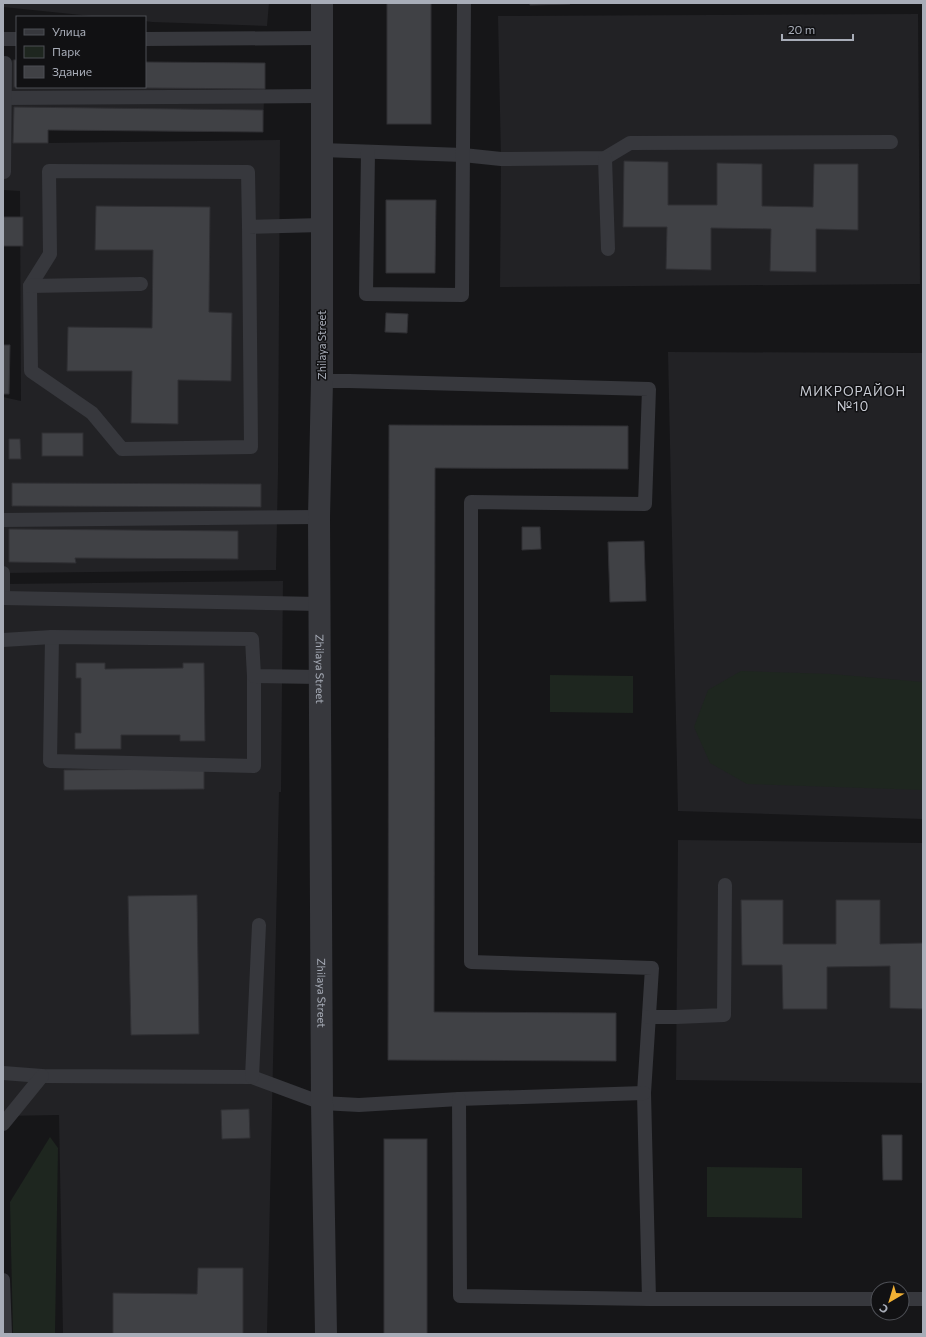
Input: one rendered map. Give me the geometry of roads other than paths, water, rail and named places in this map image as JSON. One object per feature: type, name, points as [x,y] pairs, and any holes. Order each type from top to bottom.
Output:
[{"type":"street","name":"Zhilaya Street","points":[[322,3],[320,677],[322,1103],[326,1334]]},
{"type":"lane","points":[[368,152],[366,294],[462,295],[464,3]]},
{"type":"lane","points":[[146,39],[322,38]]},
{"type":"lane","points":[[3,39],[16,39]]},
{"type":"lane","points":[[4,172],[5,63]]},
{"type":"lane","points":[[4,98],[322,96]]},
{"type":"lane","points":[[322,150],[463,155],[501,159],[605,158],[630,143],[891,142]]},
{"type":"lane","points":[[605,158],[608,249]]},
{"type":"lane","points":[[49,171],[248,172],[249,227],[251,447],[122,449],[92,413],[31,371],[30,286],[50,254],[49,171]]},
{"type":"lane","points":[[249,227],[322,225]]},
{"type":"lane","points":[[30,286],[141,284]]},
{"type":"lane","points":[[322,381],[649,389],[645,504],[471,502],[471,962],[652,968],[644,1093],[649,1300]]},
{"type":"lane","points":[[3,520],[320,516]]},
{"type":"lane","points":[[3,573],[3,598],[320,604]]},
{"type":"lane","points":[[3,640],[52,637],[252,639],[254,676],[254,766],[50,761],[52,637]]},
{"type":"lane","points":[[254,676],[320,677]]},
{"type":"lane","points":[[649,1016],[676,1017],[724,1015],[725,885]]},
{"type":"lane","points":[[252,1077],[259,924]]},
{"type":"lane","points":[[3,1073],[42,1076],[252,1077],[322,1103],[359,1105],[459,1098],[644,1093]]},
{"type":"lane","points":[[3,1124],[42,1076]]},
{"type":"lane","points":[[459,1098],[460,1296],[649,1300],[870,1299]]},
{"type":"lane","points":[[3,1280],[4,1328]]},
{"type":"lane","points":[[910,1299],[923,1299]]},
{"type":"district","name":"МИКРОРАЙОН №10","points":[[853,398]]}]
